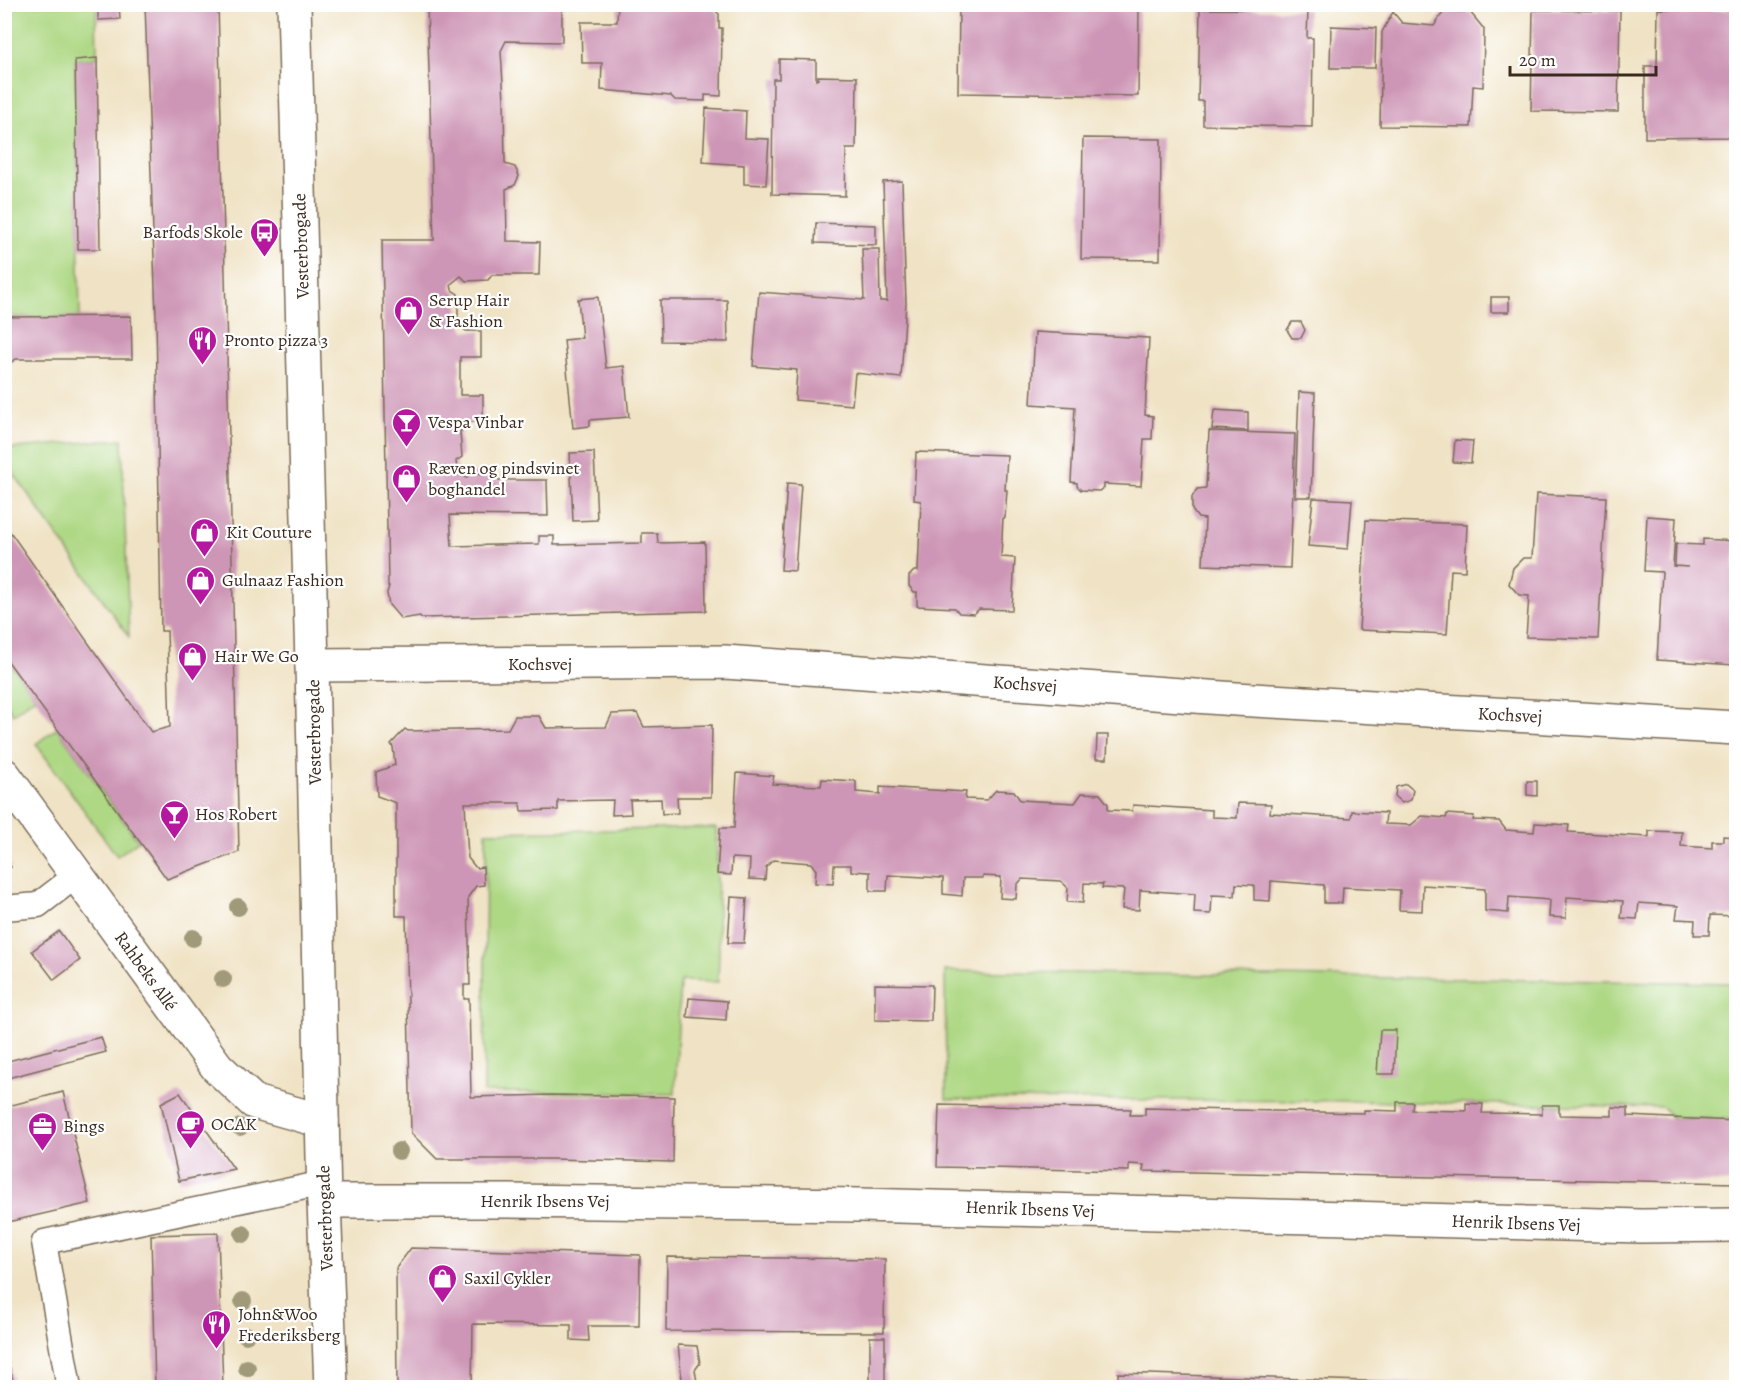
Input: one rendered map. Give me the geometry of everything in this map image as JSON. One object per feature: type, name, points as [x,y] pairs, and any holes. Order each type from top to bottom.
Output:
[{"type":"street","name":"Vesterbrogade","points":[[294,4],[322,1121],[331,1388]]},
{"type":"street","name":"Kochsvej","points":[[312,665],[725,662],[1224,698],[1737,728]]},
{"type":"street","name":"Rahbeks Allé","points":[[4,775],[217,1067],[254,1102],[322,1121]]},
{"type":"street","name":"Henrik Ibsens Vej","points":[[324,1192],[506,1201],[861,1205],[1641,1226],[1737,1225]]},
{"type":"lane","points":[[4,908],[38,905],[77,875]]},
{"type":"lane","points":[[69,1388],[44,1242],[324,1192]]},
{"type":"green space","points":[[4,5],[96,5],[97,58],[75,60],[80,317],[5,317]]},
{"type":"green space","points":[[122,439],[129,637],[4,460],[5,449]]},
{"type":"green space","points":[[4,656],[35,697],[13,714],[5,702]]},
{"type":"green space","points":[[57,728],[138,841],[117,856],[36,744]]},
{"type":"green space","points":[[716,828],[718,982],[680,981],[675,1094],[484,1092],[486,832]]},
{"type":"green space","points":[[945,971],[1736,983],[1736,1119],[1672,1118],[1663,1107],[1347,1101],[946,1099]]},
{"type":"building","points":[[98,4],[119,4],[120,19],[98,20]]},
{"type":"building","points":[[145,4],[218,4],[226,313],[239,852],[167,879],[4,656],[4,523],[151,732],[170,727],[167,631],[161,631],[156,316]]},
{"type":"building","points":[[427,4],[562,4],[562,42],[506,41],[501,51],[505,164],[515,167],[519,176],[515,185],[506,189],[507,241],[540,242],[539,275],[492,275],[488,280],[466,281],[461,276],[451,284],[452,290],[458,294],[458,323],[466,331],[481,331],[481,357],[460,357],[460,395],[483,395],[483,422],[470,422],[460,432],[462,457],[456,461],[457,469],[466,478],[471,473],[493,474],[499,480],[547,480],[548,516],[450,515],[452,546],[539,544],[539,536],[554,536],[554,545],[642,543],[642,533],[657,533],[658,543],[705,542],[706,611],[421,618],[420,616],[401,619],[389,605],[382,240],[434,240]]},
{"type":"building","points":[[618,4],[709,4],[719,14],[719,28],[722,28],[721,96],[705,95],[705,101],[675,100],[671,96],[601,90],[602,63],[582,63],[581,22],[617,22]]},
{"type":"building","points":[[959,4],[1139,4],[1138,96],[958,93]]},
{"type":"building","points":[[1200,9],[1308,10],[1307,38],[1313,38],[1312,127],[1203,125],[1203,101],[1198,101]]},
{"type":"building","points":[[1658,9],[1736,10],[1736,137],[1645,138],[1645,66],[1657,66]]},
{"type":"building","points":[[1533,10],[1620,11],[1618,112],[1531,111]]},
{"type":"building","points":[[1444,11],[1470,12],[1484,29],[1483,87],[1473,86],[1471,127],[1380,126],[1382,32],[1393,12],[1402,23],[1434,26]]},
{"type":"building","points":[[1331,26],[1376,28],[1375,68],[1330,68]]},
{"type":"building","points":[[97,58],[100,249],[78,249],[75,60]]},
{"type":"building","points":[[779,59],[816,60],[816,80],[818,76],[857,77],[856,149],[846,149],[845,196],[772,194],[773,79],[779,79]]},
{"type":"building","points":[[706,108],[746,111],[745,138],[769,139],[766,185],[744,184],[744,165],[703,162]]},
{"type":"building","points":[[1083,138],[1161,139],[1160,260],[1081,259]]},
{"type":"building","points":[[902,181],[906,303],[901,378],[855,373],[852,405],[795,400],[797,370],[753,366],[759,292],[864,300],[862,249],[879,249],[880,301],[887,301],[883,182]]},
{"type":"building","points":[[816,223],[876,225],[876,245],[815,243]]},
{"type":"building","points":[[598,297],[606,368],[624,366],[629,417],[590,420],[590,426],[573,428],[564,340],[582,338],[578,299]]},
{"type":"building","points":[[1491,297],[1509,297],[1509,312],[1491,312]]},
{"type":"building","points":[[660,300],[727,300],[728,342],[661,341]]},
{"type":"building","points":[[131,316],[132,359],[16,359],[4,367],[4,317]]},
{"type":"building","points":[[1292,322],[1301,322],[1305,330],[1301,338],[1292,338],[1287,330]]},
{"type":"building","points":[[1035,332],[1149,338],[1145,415],[1153,416],[1152,439],[1144,439],[1141,486],[1104,484],[1104,488],[1099,491],[1081,490],[1077,483],[1071,482],[1075,407],[1031,404]]},
{"type":"building","points":[[1299,392],[1315,393],[1311,497],[1295,497]]},
{"type":"building","points":[[1214,410],[1248,412],[1248,431],[1212,429]]},
{"type":"building","points":[[1209,431],[1295,434],[1290,568],[1203,565],[1205,519],[1198,518],[1192,510],[1192,497],[1197,489],[1206,488]]},
{"type":"building","points":[[1455,440],[1473,441],[1471,463],[1453,462]]},
{"type":"building","points":[[594,452],[597,520],[573,521],[570,453]]},
{"type":"building","points":[[916,452],[1007,455],[1005,490],[1007,490],[1001,557],[1015,558],[1012,610],[979,609],[974,614],[959,613],[955,608],[917,606],[917,592],[909,586],[909,576],[914,571],[918,571],[921,501],[914,500]]},
{"type":"building","points":[[787,483],[801,484],[795,571],[781,570]]},
{"type":"building","points":[[1536,494],[1606,497],[1598,639],[1526,637],[1529,596],[1519,595],[1509,584],[1513,568],[1523,558],[1532,558]]},
{"type":"building","points":[[1313,498],[1352,500],[1348,549],[1308,546]]},
{"type":"building","points":[[1647,516],[1676,518],[1673,566],[1688,567],[1675,566],[1676,544],[1703,545],[1703,539],[1736,541],[1735,665],[1657,660],[1662,572],[1644,571]]},
{"type":"building","points":[[1366,520],[1467,524],[1465,571],[1451,570],[1447,634],[1359,630]]},
{"type":"building","points":[[637,713],[644,727],[712,725],[711,797],[677,797],[678,813],[662,814],[661,799],[630,800],[631,814],[612,815],[613,800],[558,801],[558,810],[521,811],[520,803],[465,803],[468,858],[476,868],[483,867],[484,885],[476,886],[468,897],[470,985],[464,985],[464,999],[469,999],[471,1097],[552,1095],[674,1097],[673,1162],[437,1159],[411,1133],[406,916],[396,916],[396,803],[377,796],[376,772],[395,765],[391,744],[405,729],[408,731],[508,729],[515,716],[539,716],[546,728],[606,727],[612,714]]},
{"type":"building","points":[[1097,735],[1108,735],[1107,759],[1096,759]]},
{"type":"building","points":[[737,773],[774,776],[772,784],[821,786],[822,779],[856,781],[856,792],[880,794],[880,787],[966,792],[965,799],[987,800],[996,790],[1014,791],[1020,800],[1075,803],[1082,793],[1100,794],[1108,804],[1108,810],[1132,811],[1133,805],[1212,810],[1212,817],[1237,818],[1238,803],[1271,804],[1270,813],[1351,818],[1352,811],[1386,813],[1385,824],[1411,825],[1422,816],[1446,818],[1447,814],[1474,816],[1473,820],[1499,821],[1506,830],[1534,832],[1535,823],[1569,825],[1568,832],[1649,837],[1649,831],[1682,832],[1681,846],[1712,848],[1712,841],[1723,841],[1723,836],[1736,837],[1736,916],[1710,915],[1709,935],[1694,935],[1695,920],[1676,919],[1678,906],[1639,903],[1637,919],[1621,918],[1623,901],[1567,897],[1566,918],[1549,917],[1550,900],[1509,897],[1508,913],[1485,911],[1485,889],[1423,885],[1422,911],[1399,910],[1400,890],[1343,887],[1342,903],[1324,903],[1324,885],[1271,881],[1270,901],[1254,900],[1254,885],[1236,884],[1235,896],[1212,895],[1211,914],[1194,913],[1195,894],[1140,890],[1139,910],[1122,909],[1124,889],[1102,888],[1103,884],[1084,883],[1083,903],[1067,902],[1068,888],[1061,881],[1022,879],[1017,885],[1016,899],[1000,898],[1001,877],[963,878],[962,896],[943,894],[943,878],[888,875],[887,891],[870,891],[870,872],[851,871],[851,865],[834,865],[833,884],[815,883],[816,870],[811,863],[773,860],[766,867],[765,880],[749,879],[750,859],[732,858],[731,875],[717,874],[720,828],[734,828]]},
{"type":"building","points":[[1527,781],[1537,781],[1537,796],[1527,795]]},
{"type":"building","points":[[1406,784],[1413,790],[1411,800],[1402,803],[1395,797],[1396,787]]},
{"type":"building","points":[[4,858],[11,867],[4,872]]},
{"type":"building","points":[[731,897],[747,898],[744,943],[728,943]]},
{"type":"building","points":[[59,931],[80,960],[54,980],[32,951]]},
{"type":"building","points":[[875,984],[932,985],[931,1021],[875,1020]]},
{"type":"building","points":[[689,998],[727,1001],[726,1020],[687,1017]]},
{"type":"building","points":[[1380,1030],[1396,1030],[1394,1074],[1377,1074]]},
{"type":"building","points":[[101,1037],[106,1052],[4,1079],[4,1062]]},
{"type":"building","name":"Bings","points":[[63,1092],[90,1203],[4,1223],[4,1160],[8,1159],[4,1146],[4,1107]]},
{"type":"building","points":[[180,1093],[234,1169],[179,1181],[161,1103]]},
{"type":"building","points":[[1397,1102],[1413,1102],[1412,1110],[1466,1111],[1466,1103],[1483,1104],[1482,1113],[1542,1114],[1542,1105],[1559,1105],[1559,1115],[1612,1116],[1612,1107],[1628,1108],[1628,1116],[1736,1121],[1736,1183],[1143,1171],[1144,1165],[1129,1164],[1129,1171],[937,1167],[939,1105],[1131,1109],[1130,1115],[1145,1115],[1145,1108],[1364,1113],[1364,1110],[1397,1111]]},
{"type":"building","points":[[218,1233],[223,1388],[155,1388],[151,1235]]},
{"type":"building","points":[[411,1248],[640,1255],[639,1326],[588,1326],[589,1341],[571,1340],[571,1325],[473,1324],[472,1388],[397,1388],[396,1268]]},
{"type":"building","points":[[667,1257],[885,1259],[884,1332],[666,1331]]},
{"type":"building","points":[[870,1337],[885,1337],[885,1388],[870,1388]]},
{"type":"building","points":[[678,1345],[697,1346],[700,1363],[695,1370],[698,1388],[683,1388]]},
{"type":"building","points":[[5,1349],[15,1388],[4,1388]]},
{"type":"building","points":[[1118,1373],[1490,1385],[1490,1388],[1118,1388]]},
{"type":"place","name":"Barfods Skole","points":[[264,258]]},
{"type":"place","name":"Serup Hair & Fashion","points":[[408,336]]},
{"type":"place","name":"Pronto pizza 3","points":[[203,366]]},
{"type":"place","name":"Vespa Vinbar","points":[[407,448]]},
{"type":"place","name":"Ræven og pindsvinet boghandel","points":[[407,504]]},
{"type":"place","name":"Kit Couture","points":[[205,558]]},
{"type":"place","name":"Gulnaaz Fashion","points":[[201,606]]},
{"type":"place","name":"Hair We Go","points":[[193,682]]},
{"type":"place","name":"Hos Robert","points":[[174,840]]},
{"type":"place","name":"OCAK","points":[[190,1150]]},
{"type":"place","name":"Bings","points":[[42,1152]]},
{"type":"place","name":"Saxil Cykler","points":[[443,1304]]},
{"type":"place","name":"John&Woo Frederiksberg","points":[[217,1350]]}]
